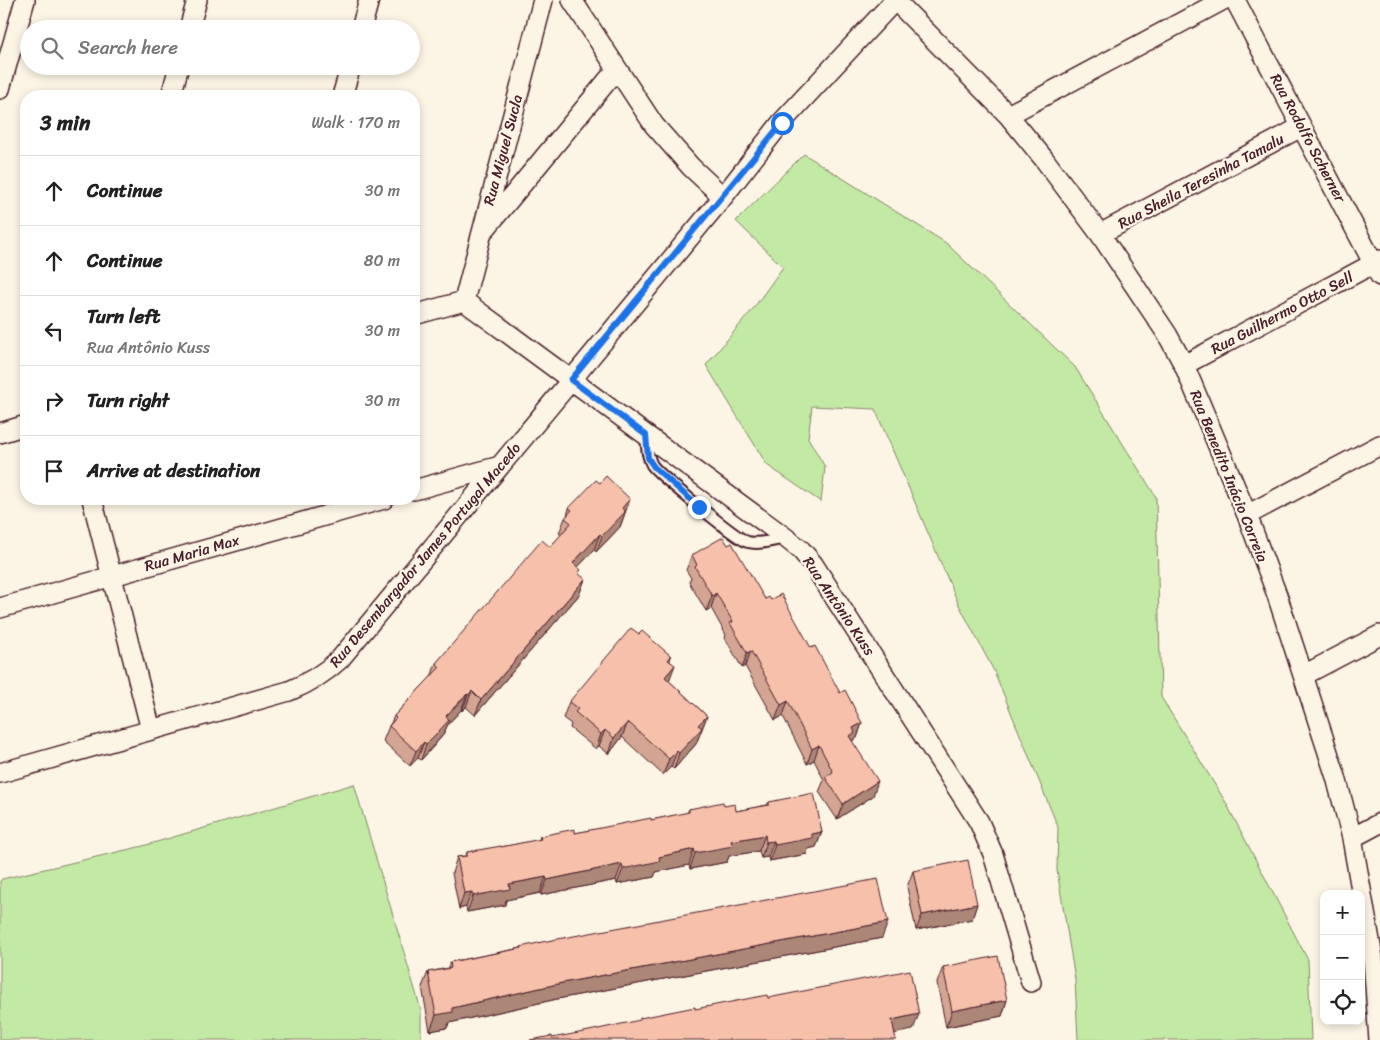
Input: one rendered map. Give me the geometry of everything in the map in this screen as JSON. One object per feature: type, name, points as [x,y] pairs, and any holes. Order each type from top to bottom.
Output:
[{"type":"street","points":[[0,89],[25,0]]},
{"type":"street","points":[[191,20],[197,0]]},
{"type":"street","points":[[363,20],[369,0]]},
{"type":"street","name":"Rua Miguel Sucla","points":[[464,301],[543,0]]},
{"type":"street","points":[[572,0],[654,125],[691,167],[723,196]]},
{"type":"street","name":"Rua Benedito Inácio Correia","points":[[895,0],[1008,115],[1073,197],[1167,334],[1184,365],[1247,515],[1304,675],[1336,777],[1352,838],[1373,958],[1379,1007],[1379,1040]]},
{"type":"street","name":"Rua Desembargador James Portugal Macedo","points":[[0,773],[288,691],[308,684],[324,674],[340,659],[782,123],[895,0]]},
{"type":"street","points":[[1008,115],[1223,0]]},
{"type":"street","name":"Rua Rodolfo Scherner","points":[[1235,0],[1378,267]]},
{"type":"street","points":[[482,232],[617,69]]},
{"type":"street","points":[[173,90],[177,75]]},
{"type":"street","points":[[344,90],[348,75]]},
{"type":"street","name":"Rua Sheila Teresinha Tamalu","points":[[1100,234],[1302,127]]},
{"type":"street","name":"Rua Guilhermo Otto Sell","points":[[1184,365],[1378,267]]},
{"type":"street","points":[[420,313],[464,301]]},
{"type":"street","name":"Rua Antônio Kuss","points":[[464,301],[786,538],[801,550],[813,564],[979,822],[993,854],[1031,982]]},
{"type":"street","points":[[0,433],[20,428]]},
{"type":"street","points":[[1247,515],[1380,444]]},
{"type":"street","points":[[420,488],[500,466]]},
{"type":"street","points":[[94,505],[151,730]]},
{"type":"street","name":"Rua Maria Max","points":[[0,608],[363,505]]},
{"type":"street","points":[[1304,675],[1380,635]]},
{"type":"street","points":[[1352,838],[1380,823]]},
{"type":"lane","points":[[646,435],[648,458],[654,467],[699,507],[746,542],[758,543],[786,538]]},
{"type":"green space","points":[[804,154],[946,243],[1075,367],[1156,497],[1161,697],[1225,801],[1308,960],[1311,1040],[1078,1040],[1075,979],[1057,870],[1058,827],[994,671],[958,603],[875,409],[812,406],[808,438],[825,467],[821,502],[767,465],[706,365],[753,309],[783,267],[736,221]]},
{"type":"green space","points":[[354,784],[421,1010],[421,1040],[0,1040],[0,881],[2,879],[143,846]]},
{"type":"building","points":[[606,476],[630,499],[622,508],[625,512],[602,536],[600,534],[573,563],[581,570],[578,573],[585,579],[481,700],[472,691],[467,694],[446,716],[449,720],[426,744],[424,742],[416,751],[389,726],[396,718],[394,716],[440,667],[436,663],[542,540],[550,547],[571,523],[565,518],[572,510],[569,508],[596,480],[600,483]]},
{"type":"building","points":[[723,537],[728,545],[732,543],[765,599],[769,597],[771,600],[781,594],[811,648],[815,646],[840,693],[845,690],[862,723],[853,728],[855,733],[849,736],[878,781],[843,804],[825,777],[833,772],[819,745],[812,749],[788,701],[781,705],[751,651],[747,653],[730,623],[733,622],[716,593],[712,596],[695,567],[697,565],[692,555]]},
{"type":"building","points":[[631,628],[639,634],[642,631],[671,656],[668,660],[675,665],[665,677],[707,716],[698,725],[702,728],[679,753],[677,751],[669,759],[628,722],[614,738],[605,730],[601,734],[575,712],[578,709],[569,702]]},
{"type":"building","points":[[814,793],[822,832],[812,834],[812,838],[775,845],[774,841],[766,842],[765,835],[731,841],[733,846],[695,853],[694,849],[659,857],[660,861],[623,869],[622,864],[547,880],[546,877],[509,884],[510,889],[473,896],[472,892],[464,893],[457,857],[467,856],[467,852],[541,839],[540,836],[575,829],[575,833],[651,818],[651,820],[723,802],[724,806],[735,804],[736,811],[769,805],[769,802]]},
{"type":"building","points":[[968,860],[977,904],[922,915],[913,871]]},
{"type":"building","points":[[878,879],[888,922],[562,983],[452,1008],[453,1012],[436,1015],[428,972],[451,968],[450,962],[522,948],[542,942]]},
{"type":"building","points":[[998,956],[1007,1000],[952,1011],[943,967]]},
{"type":"building","points":[[910,970],[919,1014],[892,1020],[896,1040],[530,1040],[589,1031],[695,1007],[695,1009],[767,995],[768,998]]},
{"type":"route","points":[[699,507],[654,467],[648,458],[646,435],[571,380],[782,123]]}]
